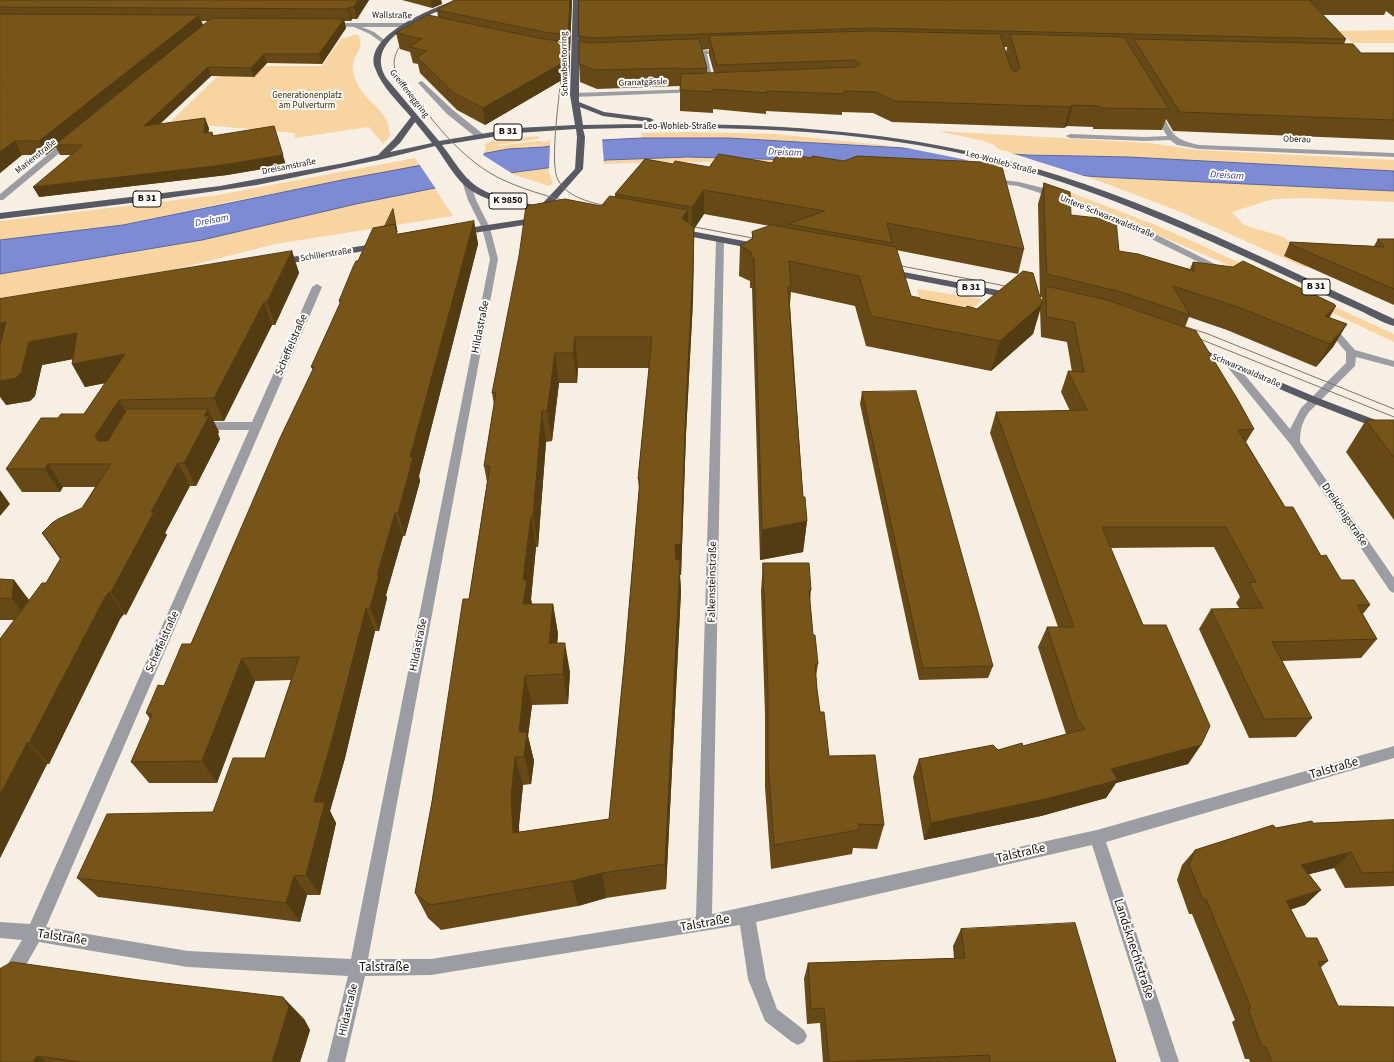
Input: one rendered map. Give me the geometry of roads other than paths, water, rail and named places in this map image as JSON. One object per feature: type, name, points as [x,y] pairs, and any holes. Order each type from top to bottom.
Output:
[{"type":"main road","name":"Greiffeneggring","points":[[460,0],[432,12],[396,32],[385,43],[378,55],[377,63],[380,72],[414,118],[438,145],[466,181]]},
{"type":"main road","name":"Schwabentorring","points":[[576,0],[574,95],[579,127]]},
{"type":"main road","points":[[576,103],[603,114],[697,126]]},
{"type":"main road","points":[[378,158],[397,140],[414,118]]},
{"type":"main road","name":"Leo-Wohleb-Straße","points":[[579,127],[697,126],[786,130],[901,141],[973,154],[1021,167],[1087,188],[1165,217],[1394,323]]},
{"type":"main road","name":"Dreisamstraße","points":[[0,216],[217,189],[293,176],[480,136],[528,130],[579,127]]},
{"type":"main road","name":"K 9850","points":[[474,193],[547,212],[579,171],[581,158],[579,127]]},
{"type":"main road","points":[[453,234],[530,222],[547,212]]},
{"type":"main road","points":[[669,230],[767,248]]},
{"type":"main road","name":"Schillerstraße","points":[[267,264],[390,244]]},
{"type":"main road","name":"B 31","points":[[875,269],[1020,297]]},
{"type":"main road","name":"Schwarzwaldstraße","points":[[1188,346],[1314,400],[1394,431]]},
{"type":"street","name":"Wallstraße","points":[[318,24],[424,26]]},
{"type":"street","name":"Wallstraße","points":[[350,25],[372,33],[385,43]]},
{"type":"street","points":[[682,54],[735,51]]},
{"type":"street","name":"Granatgässle","points":[[574,95],[716,90],[703,53]]},
{"type":"street","points":[[421,83],[450,112],[480,136]]},
{"type":"street","points":[[1070,136],[1145,139],[1172,138],[1153,105]]},
{"type":"street","name":"Marienstraße","points":[[0,198],[80,133]]},
{"type":"street","name":"Oberau","points":[[1172,138],[1180,143],[1199,147],[1394,155]]},
{"type":"street","name":"Untere Schwarzwaldstraße","points":[[981,180],[1019,184],[1040,190],[1138,229],[1229,273]]},
{"type":"street","name":"Hildastraße","points":[[336,1062],[351,1004],[403,725],[494,259],[486,228],[474,193],[466,181]]},
{"type":"street","name":"Falkensteinstraße","points":[[704,924],[720,240]]},
{"type":"street","name":"Scheffelstraße","points":[[0,994],[36,933],[317,287]]},
{"type":"street","points":[[1324,322],[1351,352],[1394,364]]},
{"type":"street","points":[[1295,442],[1294,429],[1299,419],[1314,400],[1351,364],[1351,352]]},
{"type":"street","name":"Dreikönigstraße","points":[[1230,364],[1295,442],[1394,588]]},
{"type":"street","points":[[189,426],[257,426]]},
{"type":"street","name":"Talstraße","points":[[0,930],[36,933],[188,959],[358,968],[431,967],[747,916],[1097,837],[1394,752]]},
{"type":"street","name":"Landsknechtstraße","points":[[1097,837],[1170,1062]]},
{"type":"street","points":[[747,916],[757,979],[771,1015],[798,1036]]},
{"type":"water","name":"Dreisam","points":[[642,138],[728,138],[1028,155],[1129,157],[1394,171],[1394,191],[1100,177],[972,167],[868,162],[687,157],[607,160],[509,173],[356,204],[202,240],[0,274],[0,240],[123,225],[347,179],[508,149],[543,147],[602,140]]},
{"type":"tram line","points":[[406,38],[396,54],[394,63],[396,73],[429,116],[454,144],[467,156],[497,177],[525,189],[572,203]]},
{"type":"tram line","points":[[562,70],[557,110],[555,144],[556,172],[558,180],[568,192],[575,196],[589,202],[612,207]]},
{"type":"tram line","points":[[684,225],[763,240]]},
{"type":"tram line","points":[[891,264],[1016,288]]},
{"type":"tram line","points":[[1174,323],[1208,334],[1394,409]]},
{"type":"tram line","points":[[1190,335],[1394,417]]},
{"type":"park label","name":"Generationenplatz am Pulverturm","points":[[307,102]]}]
